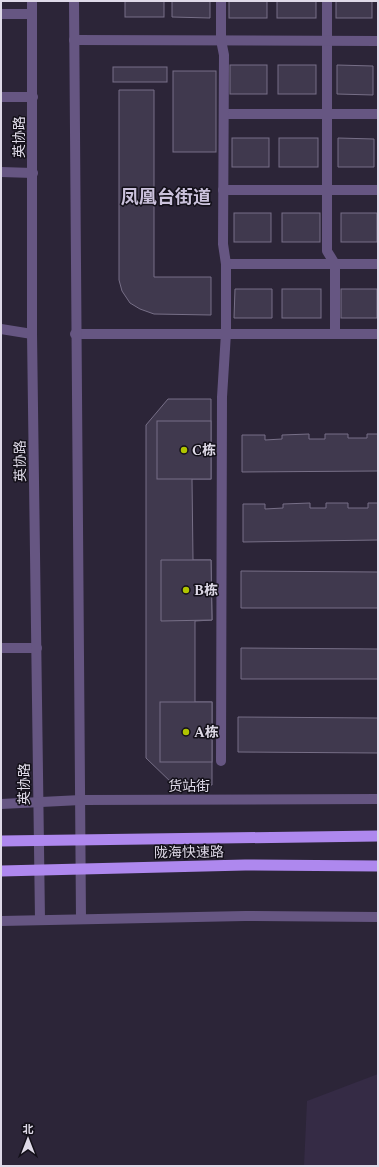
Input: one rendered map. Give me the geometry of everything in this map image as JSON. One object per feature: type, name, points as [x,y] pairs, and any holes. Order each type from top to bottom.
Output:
[{"type":"highway","name":"陇海快速路","points":[[1,841],[378,836]]},
{"type":"highway","name":"陇海快速路","points":[[1,871],[245,865],[378,866]]},
{"type":"street","name":"英协路","points":[[32,1],[32,334],[40,920]]},
{"type":"street","points":[[74,1],[75,334],[81,800],[81,919]]},
{"type":"street","points":[[221,1],[221,40],[224,55],[223,244],[226,264],[226,333],[222,405],[221,761]]},
{"type":"street","points":[[328,1],[327,251],[335,264],[335,334]]},
{"type":"street","points":[[1,14],[32,14]]},
{"type":"street","points":[[74,40],[378,41]]},
{"type":"street","points":[[1,97],[33,97]]},
{"type":"street","points":[[224,114],[378,114]]},
{"type":"street","points":[[1,172],[33,173]]},
{"type":"street","points":[[224,190],[378,190]]},
{"type":"street","points":[[226,264],[378,264]]},
{"type":"street","points":[[1,329],[32,334]]},
{"type":"street","points":[[75,334],[378,334]]},
{"type":"street","points":[[1,648],[37,648]]},
{"type":"street","name":"货站街","points":[[1,804],[81,800],[378,799]]},
{"type":"street","points":[[1,920],[245,916],[378,917]]},
{"type":"shaded area","points":[[378,1074],[378,1166],[304,1166],[307,1101]]},
{"type":"building","points":[[125,1],[164,1],[164,17],[125,17]]},
{"type":"building","points":[[172,1],[210,1],[210,18],[172,17]]},
{"type":"building","points":[[229,1],[267,1],[267,18],[229,18]]},
{"type":"building","points":[[277,1],[316,1],[316,18],[277,18]]},
{"type":"building","points":[[336,1],[372,1],[372,18],[336,18]]},
{"type":"building","points":[[230,65],[267,65],[267,94],[230,94]]},
{"type":"building","points":[[278,65],[316,65],[316,94],[278,94]]},
{"type":"building","points":[[337,65],[373,66],[373,95],[337,94]]},
{"type":"building","points":[[113,67],[167,67],[167,82],[113,82]]},
{"type":"building","points":[[173,71],[216,71],[216,152],[173,152]]},
{"type":"building","points":[[119,90],[154,90],[154,277],[211,277],[211,315],[154,314],[140,309],[130,303],[122,291],[119,280]]},
{"type":"building","points":[[232,138],[269,138],[269,167],[232,167]]},
{"type":"building","points":[[279,138],[318,138],[318,167],[279,167]]},
{"type":"building","points":[[338,138],[374,139],[374,167],[338,167]]},
{"type":"building","points":[[234,213],[271,213],[271,242],[234,242]]},
{"type":"building","points":[[282,213],[320,213],[320,242],[282,242]]},
{"type":"building","points":[[341,213],[377,213],[377,242],[341,242]]},
{"type":"building","points":[[235,289],[272,289],[272,318],[234,318]]},
{"type":"building","points":[[282,289],[321,289],[321,318],[282,318]]},
{"type":"building","points":[[341,289],[377,289],[377,318],[341,318]]},
{"type":"building","points":[[168,399],[211,399],[211,479],[192,479],[193,560],[211,560],[212,620],[195,621],[195,702],[212,702],[212,785],[174,785],[146,758],[146,425]]},
{"type":"building","name":"C栋","points":[[157,421],[211,421],[211,479],[157,479]]},
{"type":"building","points":[[309,434],[309,439],[325,439],[325,434],[348,434],[348,438],[367,438],[367,434],[378,434],[378,471],[242,472],[242,435],[265,435],[265,440],[282,439],[282,435]]},
{"type":"building","points":[[310,503],[310,508],[326,508],[326,503],[348,503],[348,508],[368,508],[368,503],[378,503],[378,540],[243,542],[243,504],[265,504],[265,509],[283,508],[283,504]]},
{"type":"building","name":"B栋","points":[[161,560],[211,560],[212,620],[161,621]]},
{"type":"building","points":[[241,571],[378,572],[378,608],[241,608]]},
{"type":"building","points":[[241,648],[378,649],[378,679],[241,679]]},
{"type":"building","name":"A栋","points":[[160,702],[212,702],[212,762],[160,762]]},
{"type":"building","points":[[238,717],[378,718],[378,753],[238,752]]},
{"type":"place","name":"C栋","points":[[184,450]]},
{"type":"place","name":"B栋","points":[[186,590]]},
{"type":"place","name":"A栋","points":[[186,732]]},
{"type":"district","name":"凤凰台街道","points":[[166,197]]}]
